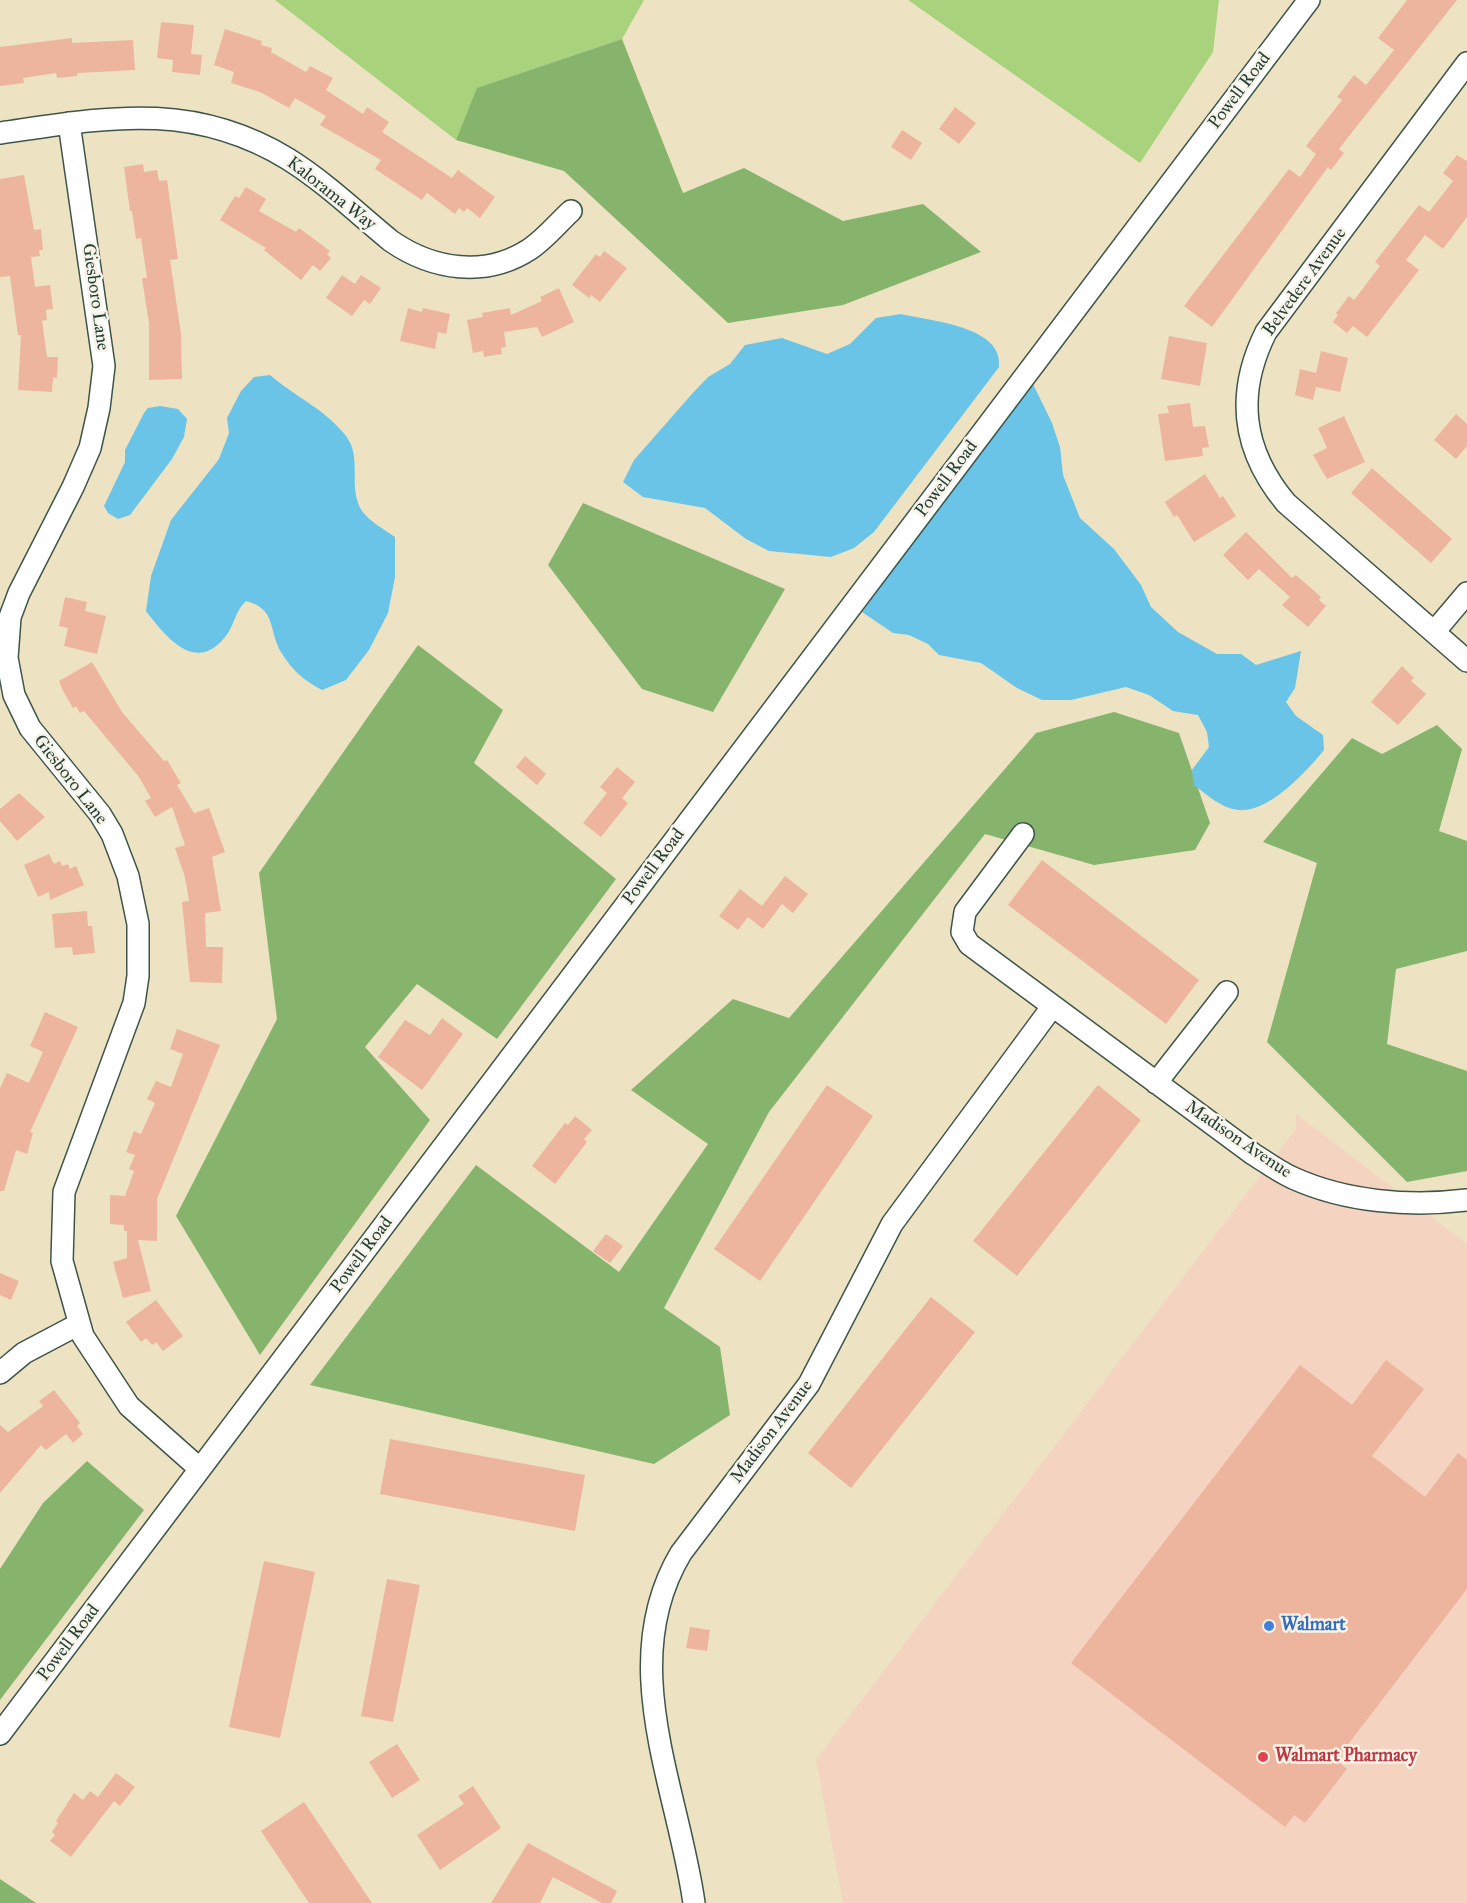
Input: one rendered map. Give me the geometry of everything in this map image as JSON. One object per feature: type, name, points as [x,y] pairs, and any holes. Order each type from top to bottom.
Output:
[{"type":"street","name":"Powell Road","points":[[0,1734],[1309,0]]},
{"type":"street","name":"Belvedere Avenue","points":[[1465,69],[1266,332],[1252,365],[1246,400],[1247,419],[1256,456],[1274,489],[1286,503],[1467,661]]},
{"type":"street","name":"Kalorama Way","points":[[0,133],[93,119],[163,117],[200,124],[250,141],[306,171],[407,252],[441,265],[475,267],[519,255],[532,248],[571,211]]},
{"type":"street","name":"Giesboro Lane","points":[[69,123],[104,366],[102,387],[90,448],[73,487],[19,593],[10,617],[4,675],[30,728],[100,814],[111,834],[128,876],[138,924],[138,976],[134,1003],[64,1192],[62,1262],[82,1336],[129,1407],[200,1469]]},
{"type":"street","points":[[1434,632],[1467,593]]},
{"type":"street","name":"Madison Avenue","points":[[1023,834],[965,912],[962,932],[969,944],[1253,1154],[1293,1178],[1339,1194],[1390,1202],[1443,1203],[1467,1200]]},
{"type":"street","points":[[1156,1083],[1227,992]]},
{"type":"street","name":"Madison Avenue","points":[[694,1903],[663,1764],[651,1673],[651,1636],[664,1584],[681,1554],[809,1384],[892,1224],[1052,1007]]},
{"type":"street","points":[[0,1373],[24,1353],[79,1324]]},
{"type":"shaded area","points":[[1296,1114],[1467,1244],[1467,1903],[843,1903],[816,1760],[1296,1129]]},
{"type":"green space","points":[[275,0],[644,0],[622,39],[478,88],[456,140]]},
{"type":"green space","points":[[908,0],[1219,0],[1213,52],[1140,163]]},
{"type":"green space","points":[[622,39],[683,193],[744,168],[843,221],[923,204],[981,252],[843,305],[728,323],[564,171],[456,140],[477,88]]},
{"type":"green space","points":[[583,503],[785,589],[713,712],[642,689],[548,565]]},
{"type":"green space","points":[[418,645],[503,710],[474,763],[616,879],[497,1039],[417,984],[365,1047],[430,1120],[260,1355],[176,1216],[277,1019],[259,873]]},
{"type":"green space","points":[[1114,712],[1179,733],[1210,823],[1195,850],[1094,865],[985,834],[769,1112],[664,1308],[720,1347],[730,1415],[654,1464],[310,1385],[476,1165],[619,1272],[708,1144],[631,1090],[733,999],[789,1018],[1036,733]]},
{"type":"green space","points":[[1437,725],[1462,749],[1439,831],[1467,841],[1467,951],[1396,969],[1387,1044],[1467,1071],[1467,1171],[1407,1182],[1267,1042],[1317,863],[1263,842],[1352,738],[1382,754]]},
{"type":"green space","points":[[87,1461],[144,1510],[0,1700],[0,1569],[43,1503]]},
{"type":"green space","points":[[0,1879],[36,1903],[0,1903]]},
{"type":"water","points":[[901,314],[946,323],[978,334],[990,342],[997,353],[999,367],[874,532],[854,548],[831,557],[769,551],[746,539],[705,508],[643,497],[623,482],[634,460],[691,395],[708,377],[730,364],[745,345],[782,338],[827,354],[850,344],[876,318]]},
{"type":"water","points":[[270,375],[329,418],[346,436],[354,454],[356,492],[362,511],[373,522],[395,537],[395,577],[388,613],[369,650],[346,680],[322,690],[303,678],[290,664],[277,644],[267,615],[256,605],[246,601],[228,633],[217,646],[206,652],[195,653],[174,642],[146,611],[151,576],[171,520],[219,459],[229,433],[227,418],[241,391],[254,377]]},
{"type":"water","points":[[1032,382],[1052,423],[1060,447],[1063,475],[1080,518],[1114,549],[1141,585],[1151,607],[1178,632],[1217,654],[1241,654],[1256,665],[1301,651],[1295,688],[1286,702],[1296,716],[1323,735],[1324,750],[1286,789],[1262,805],[1250,809],[1232,809],[1214,800],[1194,785],[1192,770],[1209,747],[1207,732],[1198,715],[1173,711],[1149,695],[1126,687],[1071,700],[1042,700],[1017,688],[981,663],[939,655],[928,644],[909,635],[893,633],[862,612]]},
{"type":"water","points":[[160,406],[178,409],[187,419],[184,437],[172,459],[130,515],[118,519],[108,513],[104,506],[125,462],[125,450],[144,413],[148,408]]},
{"type":"building","points":[[1407,0],[1457,0],[1339,149],[1344,153],[1331,170],[1328,167],[1212,327],[1184,306],[1289,169],[1300,177],[1316,154],[1306,146],[1342,100],[1337,97],[1354,75],[1366,85],[1394,50],[1378,38]]},
{"type":"building","points":[[161,22],[194,25],[191,54],[202,55],[200,75],[172,72],[173,60],[157,58]]},
{"type":"building","points":[[225,29],[262,41],[261,45],[272,48],[271,52],[306,72],[310,66],[333,78],[326,90],[363,114],[367,107],[389,122],[382,132],[452,178],[458,170],[495,197],[480,218],[467,208],[464,212],[459,208],[455,214],[427,193],[422,200],[375,169],[381,160],[320,125],[326,116],[295,98],[289,108],[260,92],[231,83],[234,72],[214,65]]},
{"type":"building","points":[[72,38],[72,43],[133,40],[135,70],[77,73],[77,76],[57,78],[56,73],[23,78],[24,83],[0,86],[0,47]]},
{"type":"building","points":[[955,107],[976,123],[959,144],[939,129]]},
{"type":"building","points":[[902,130],[922,143],[911,160],[891,147]]},
{"type":"building","points":[[1457,155],[1467,161],[1467,217],[1443,249],[1425,235],[1406,260],[1419,270],[1367,337],[1353,326],[1347,333],[1333,322],[1338,315],[1336,313],[1349,296],[1354,300],[1380,266],[1375,262],[1419,205],[1429,212],[1453,181],[1443,173]]},
{"type":"building","points":[[143,164],[144,172],[157,170],[159,181],[167,180],[178,259],[170,260],[181,334],[182,379],[149,380],[149,324],[142,278],[147,278],[141,238],[136,239],[132,211],[130,211],[124,167]]},
{"type":"building","points":[[24,175],[34,230],[41,229],[43,250],[39,250],[40,256],[31,257],[35,287],[50,285],[53,309],[46,310],[47,320],[42,321],[47,357],[58,357],[57,378],[53,377],[52,392],[18,390],[21,335],[18,335],[10,276],[0,277],[0,179]]},
{"type":"building","points":[[246,187],[266,199],[259,211],[296,232],[299,228],[330,251],[327,254],[331,258],[320,271],[313,265],[301,280],[264,250],[266,248],[220,220],[235,196],[239,198]]},
{"type":"building","points":[[604,251],[627,268],[600,302],[591,295],[589,298],[572,285],[596,254],[600,257]]},
{"type":"building","points":[[342,275],[355,284],[361,275],[381,288],[370,304],[364,300],[352,316],[326,298]]},
{"type":"building","points":[[559,288],[574,322],[542,337],[537,327],[504,332],[506,347],[501,348],[502,354],[484,357],[483,351],[473,353],[467,320],[483,317],[482,313],[510,308],[511,315],[542,301],[540,297]]},
{"type":"building","points":[[408,308],[422,312],[423,308],[450,314],[446,334],[438,332],[435,349],[400,341]]},
{"type":"building","points":[[1169,336],[1207,343],[1200,386],[1161,379]]},
{"type":"building","points":[[1321,351],[1348,358],[1340,392],[1316,387],[1313,400],[1295,395],[1300,369],[1316,373]]},
{"type":"building","points":[[1190,403],[1193,427],[1205,426],[1209,447],[1202,448],[1203,456],[1165,461],[1158,414],[1169,413],[1167,406]]},
{"type":"building","points":[[1456,414],[1467,424],[1467,446],[1456,459],[1434,440]]},
{"type":"building","points":[[1344,416],[1365,462],[1327,479],[1313,455],[1327,448],[1318,428]]},
{"type":"building","points":[[1372,468],[1452,539],[1431,563],[1351,493]]},
{"type":"building","points":[[1205,474],[1220,498],[1223,496],[1236,516],[1194,542],[1177,515],[1174,517],[1165,502]]},
{"type":"building","points":[[1246,532],[1292,578],[1296,575],[1321,597],[1319,600],[1326,606],[1308,627],[1282,605],[1290,597],[1259,569],[1248,580],[1223,555]]},
{"type":"building","points":[[65,597],[87,602],[85,611],[106,616],[97,654],[64,646],[68,628],[59,626]]},
{"type":"building","points":[[92,662],[122,712],[164,761],[167,760],[181,783],[177,785],[194,813],[209,808],[225,852],[212,857],[221,911],[205,913],[206,947],[223,947],[222,983],[190,982],[182,902],[189,901],[185,877],[175,848],[185,845],[172,807],[155,817],[145,801],[151,798],[139,777],[84,711],[80,713],[76,706],[73,708],[63,691],[59,681]]},
{"type":"building","points":[[1402,666],[1414,678],[1411,681],[1426,694],[1398,725],[1371,702]]},
{"type":"building","points":[[525,756],[546,774],[537,785],[516,767]]},
{"type":"building","points":[[617,767],[635,782],[622,798],[628,803],[601,837],[583,823],[607,793],[600,787]]},
{"type":"building","points":[[19,793],[45,817],[17,841],[0,821],[0,809]]},
{"type":"building","points":[[49,854],[54,864],[60,861],[62,866],[68,864],[70,869],[76,866],[84,885],[50,900],[49,892],[38,897],[24,865]]},
{"type":"building","points":[[1042,860],[1199,980],[1166,1024],[1008,905]]},
{"type":"building","points":[[785,876],[808,894],[793,913],[782,904],[763,929],[748,917],[738,930],[719,916],[740,889],[762,906]]},
{"type":"building","points":[[87,911],[88,926],[92,926],[95,953],[73,955],[72,947],[55,948],[52,914]]},
{"type":"building","points":[[45,1012],[78,1027],[30,1132],[33,1133],[27,1154],[16,1150],[4,1191],[0,1191],[0,1088],[7,1073],[29,1083],[43,1052],[30,1046]]},
{"type":"building","points":[[442,1018],[463,1034],[422,1090],[378,1057],[405,1020],[430,1035]]},
{"type":"building","points":[[177,1029],[220,1045],[157,1199],[157,1241],[138,1240],[151,1291],[123,1298],[113,1262],[127,1258],[127,1231],[124,1231],[124,1225],[110,1224],[110,1195],[125,1196],[134,1171],[129,1169],[135,1155],[126,1152],[134,1131],[141,1134],[155,1103],[147,1099],[156,1081],[171,1087],[183,1054],[170,1049]]},
{"type":"building","points":[[827,1085],[873,1116],[760,1281],[714,1249]]},
{"type":"building","points":[[1098,1085],[1141,1120],[1017,1276],[973,1241]]},
{"type":"building","points":[[575,1116],[592,1130],[584,1139],[587,1142],[555,1184],[532,1166],[565,1123],[568,1125]]},
{"type":"building","points":[[606,1234],[623,1246],[610,1263],[593,1251]]},
{"type":"building","points":[[0,1273],[19,1281],[11,1300],[0,1295]]},
{"type":"building","points":[[931,1297],[975,1332],[851,1488],[808,1453]]},
{"type":"building","points":[[156,1300],[183,1336],[163,1351],[156,1342],[152,1345],[146,1338],[141,1342],[126,1322]]},
{"type":"building","name":"Walmart","points":[[1386,1360],[1424,1389],[1372,1456],[1425,1497],[1458,1453],[1467,1460],[1467,1589],[1336,1760],[1347,1769],[1305,1823],[1294,1815],[1285,1827],[1071,1663],[1300,1365],[1352,1405]]},
{"type":"building","points":[[54,1390],[80,1423],[77,1426],[83,1434],[73,1443],[66,1434],[46,1450],[41,1445],[0,1493],[0,1425],[8,1432],[43,1406],[39,1401]]},
{"type":"building","points":[[390,1439],[585,1475],[575,1531],[380,1494]]},
{"type":"building","points":[[264,1561],[315,1572],[280,1738],[229,1727]]},
{"type":"building","points":[[387,1579],[420,1585],[393,1722],[361,1716]]},
{"type":"building","points":[[690,1627],[710,1630],[707,1651],[686,1648]]},
{"type":"building","points":[[397,1744],[420,1780],[392,1798],[369,1762]]},
{"type":"building","points":[[116,1773],[135,1787],[120,1806],[114,1801],[71,1857],[50,1841],[55,1835],[52,1832],[58,1823],[56,1821],[74,1793],[83,1800],[90,1791],[98,1797]]},
{"type":"building","points":[[473,1786],[501,1828],[440,1870],[417,1835],[464,1804],[458,1796]]},
{"type":"building","points":[[304,1802],[372,1903],[309,1903],[261,1831]]},
{"type":"building","points":[[528,1843],[617,1891],[611,1903],[602,1903],[553,1877],[540,1903],[491,1903]]},
{"type":"place","name":"Walmart","points":[[1269,1626]]},
{"type":"place","name":"Walmart Pharmacy","points":[[1263,1757]]}]
